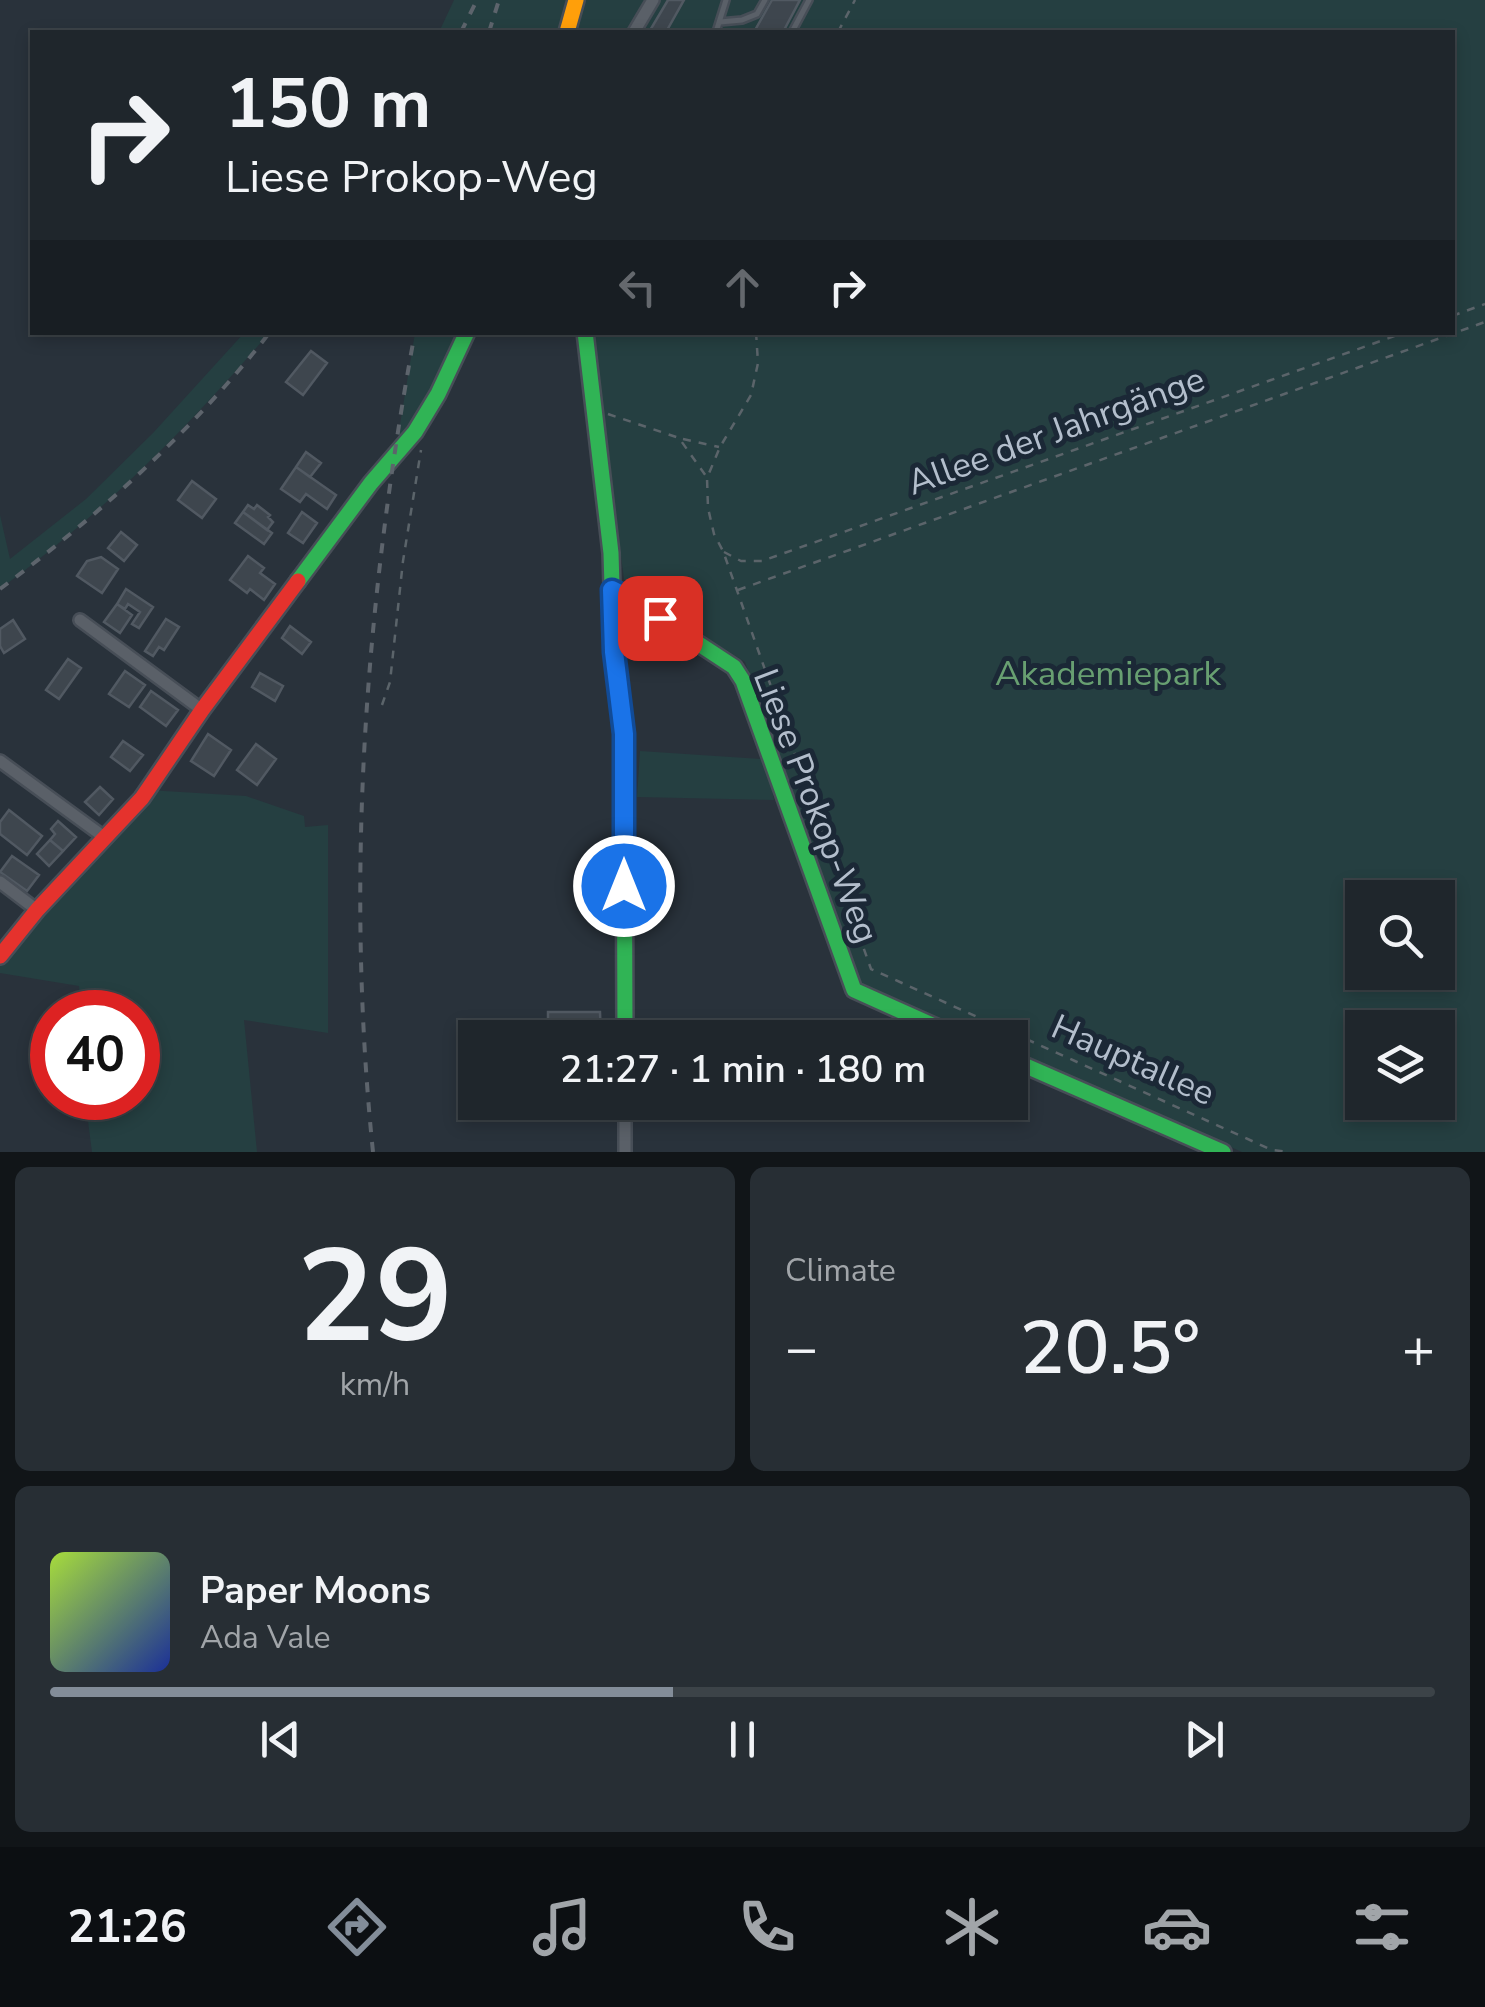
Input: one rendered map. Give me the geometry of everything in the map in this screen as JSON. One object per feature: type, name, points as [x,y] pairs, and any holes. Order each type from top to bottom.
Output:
[{"type":"street","points":[[567,30],[576,0]]},
{"type":"street","points":[[635,30],[653,0]]},
{"type":"street","points":[[0,956],[159,776],[202,710],[371,484],[420,436],[466,335]]},
{"type":"street","points":[[585,335],[611,553],[614,652],[624,734],[624,1020]]},
{"type":"street","name":"Liese Prokop-Weg","points":[[612,590],[734,667],[743,681],[854,990],[921,1020]]},
{"type":"street","points":[[80,620],[202,710]]},
{"type":"street","points":[[0,761],[104,838]]},
{"type":"street","points":[[0,882],[37,910]]},
{"type":"street","points":[[1028,1067],[1223,1152]]},
{"type":"street","points":[[624,1120],[625,1152]]},
{"type":"lane","points":[[717,30],[726,0]]},
{"type":"lane","points":[[720,22],[757,14],[765,0]]},
{"type":"lane","points":[[793,30],[809,0]]},
{"type":"path","points":[[839,30],[855,0]]},
{"type":"path","points":[[1455,315],[1485,304]]},
{"type":"path","points":[[1455,333],[1485,322]]},
{"type":"path","points":[[707,478],[720,447],[751,395],[758,363],[756,335]]},
{"type":"path","name":"Allee der Jahrgänge","points":[[723,551],[741,561],[762,562],[1398,335]]},
{"type":"path","points":[[737,591],[1449,335]]},
{"type":"path","points":[[602,412],[679,438],[720,447]]},
{"type":"path","points":[[382,705],[390,682],[420,436]]},
{"type":"path","points":[[679,438],[707,478]]},
{"type":"path","name":"Hauptallee","points":[[707,478],[714,534],[871,970],[1272,1150],[1290,1152]]},
{"type":"green space","name":"Akademiepark","points":[[454,0],[1485,0],[1485,1152],[1242,1152],[1028,1058],[1028,1020],[942,1020],[858,984],[745,662],[630,590],[624,579],[592,335],[1455,335],[1455,30],[440,30]]},
{"type":"green space","points":[[242,335],[267,335],[142,469],[0,589],[0,515],[10,559],[86,499],[153,433]]},
{"type":"green space","points":[[415,335],[466,335],[394,461]]},
{"type":"green space","points":[[640,751],[761,759],[768,770],[774,800],[637,797]]},
{"type":"green space","points":[[148,790],[246,796],[304,816],[305,827],[328,825],[328,1033],[244,1020],[257,1152],[92,1152],[88,1120],[160,1120],[160,990],[79,990],[79,986],[0,973],[0,956]]},
{"type":"building","points":[[668,0],[684,0],[667,30],[650,30]]},
{"type":"building","points":[[772,0],[800,0],[784,30],[755,30]]},
{"type":"building","points":[[311,351],[327,363],[303,395],[286,382]]},
{"type":"building","points":[[306,452],[321,463],[310,477],[296,467]]},
{"type":"building","points":[[296,467],[336,495],[327,509],[306,494],[300,502],[281,489]]},
{"type":"building","points":[[192,481],[216,499],[202,518],[178,500]]},
{"type":"building","points":[[248,505],[254,509],[257,505],[270,515],[273,522],[267,530],[243,512]]},
{"type":"building","points":[[243,512],[272,533],[264,544],[235,523]]},
{"type":"building","points":[[302,512],[317,523],[303,543],[288,533]]},
{"type":"building","points":[[121,532],[137,545],[124,561],[108,548]]},
{"type":"building","points":[[248,556],[264,568],[260,573],[275,584],[264,600],[230,580]]},
{"type":"building","points":[[101,557],[118,569],[102,593],[77,576],[87,561]]},
{"type":"building","points":[[126,589],[153,607],[139,628],[132,624],[140,612],[128,604],[125,609],[117,604]]},
{"type":"building","points":[[117,604],[132,615],[120,633],[104,622]]},
{"type":"building","points":[[166,619],[179,627],[164,650],[159,647],[153,656],[145,651]]},
{"type":"building","points":[[13,620],[25,639],[4,653],[0,629]]},
{"type":"building","points":[[290,626],[311,642],[302,654],[282,638]]},
{"type":"building","points":[[68,659],[81,668],[59,699],[46,690]]},
{"type":"building","points":[[125,671],[145,685],[129,707],[109,694]]},
{"type":"building","points":[[260,673],[283,686],[275,701],[252,687]]},
{"type":"building","points":[[151,691],[178,710],[166,726],[140,707]]},
{"type":"building","points":[[208,734],[231,750],[214,776],[191,761]]},
{"type":"building","points":[[123,741],[143,755],[130,771],[111,757]]},
{"type":"building","points":[[256,744],[276,759],[257,785],[237,770]]},
{"type":"building","points":[[100,787],[113,799],[99,815],[85,802]]},
{"type":"building","points":[[9,810],[42,836],[27,855],[0,834],[0,822]]},
{"type":"building","points":[[58,821],[76,837],[63,851],[50,840],[55,834],[51,829]]},
{"type":"building","points":[[50,840],[63,851],[49,866],[37,854]]},
{"type":"building","points":[[12,856],[39,875],[27,891],[0,872]]},
{"type":"building","points":[[548,1012],[600,1012],[600,1020],[548,1020]]},
{"type":"railway","points":[[462,30],[477,0]]},
{"type":"railway","points":[[490,30],[499,0]]},
{"type":"railway","points":[[0,589],[144,469],[210,403],[268,335]]},
{"type":"railway","points":[[373,1152],[361,947],[365,741],[383,536],[414,335]]},
{"type":"traffic: fast","points":[[298,581],[371,483],[415,432],[466,335]]},
{"type":"traffic: fast","points":[[585,335],[611,553],[614,653],[624,734],[625,1020]]},
{"type":"traffic: fast","points":[[612,590],[734,667],[743,681],[854,990],[921,1020]]},
{"type":"traffic: fast","points":[[1028,1067],[1223,1152]]},
{"type":"traffic: slow","points":[[568,30],[576,0]]},
{"type":"traffic: jam","points":[[0,956],[37,910],[142,798],[298,581]]},
{"type":"route","points":[[624,886],[624,734],[614,652],[612,590],[660,618]]}]
